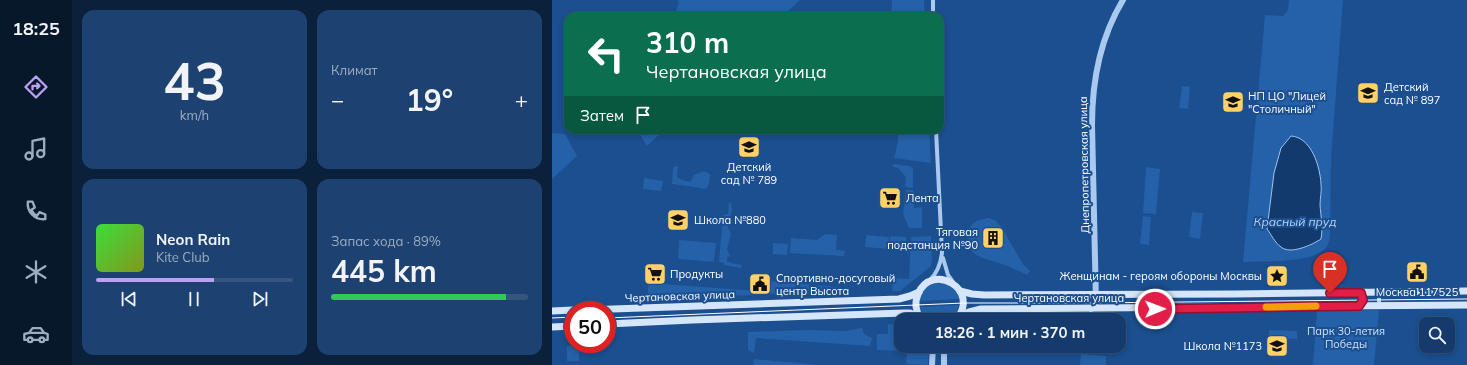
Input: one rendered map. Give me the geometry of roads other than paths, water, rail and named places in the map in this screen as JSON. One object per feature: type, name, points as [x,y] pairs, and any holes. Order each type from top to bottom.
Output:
[{"type":"main road","points":[[929,282],[942,279],[954,284],[960,291]]},
{"type":"main road","name":"Чертановская улица","points":[[616,309],[899,299],[919,292],[929,282]]},
{"type":"main road","name":"Чертановская улица","points":[[960,291],[981,295],[1383,293],[1467,291]]},
{"type":"main road","name":"Чертановская улица","points":[[960,291],[964,303],[960,313]]},
{"type":"main road","points":[[918,313],[916,299],[919,292]]},
{"type":"main road","points":[[1115,309],[1112,306],[1111,300],[1116,295]]},
{"type":"main road","name":"Чертановская улица","points":[[967,313],[981,310],[1467,305]]},
{"type":"main road","points":[[552,311],[564,310]]},
{"type":"main road","points":[[616,324],[699,319],[894,313]]},
{"type":"main road","points":[[552,327],[564,326]]},
{"type":"street","points":[[933,0],[933,12]]},
{"type":"street","name":"Днепропетровская улица","points":[[1091,309],[1096,303],[1092,125],[1093,96],[1098,61],[1112,21],[1123,0]]},
{"type":"street","points":[[929,282],[938,270],[942,252],[936,134]]},
{"type":"street","points":[[942,252],[948,275],[954,284]]},
{"type":"street","points":[[1359,306],[1363,300],[1361,293]]},
{"type":"street","points":[[1383,293],[1379,298],[1379,302],[1383,305]]},
{"type":"street","points":[[932,365],[933,353]]},
{"type":"street","points":[[944,353],[944,365]]},
{"type":"water","name":"Красный пруд","points":[[1291,136],[1304,141],[1309,147],[1319,169],[1321,187],[1321,239],[1295,250],[1285,249],[1279,245],[1267,229],[1274,173],[1281,148]]},
{"type":"tram line","points":[[616,318],[964,303],[1467,299]]},
{"type":"tram line","points":[[552,318],[564,317]]},
{"type":"place","name":"Детский сад № 897","points":[[1368,93]]},
{"type":"place","name":"НП ЦО \"Лицей \"Столичный\"","points":[[1233,102]]},
{"type":"place","name":"Детский сад № 789","points":[[749,147]]},
{"type":"place","name":"Лента","points":[[890,198]]},
{"type":"place","name":"Школа №880","points":[[678,220]]},
{"type":"place","name":"Тяговая подстанция №90","points":[[993,238]]},
{"type":"place","name":"Москва 117525","points":[[1417,272]]},
{"type":"place","name":"Продукты","points":[[655,274]]},
{"type":"place","name":"Женщинам - героям обороны Москвы","points":[[1277,276]]},
{"type":"place","name":"Спортивно-досуговый центр Высота","points":[[760,284]]},
{"type":"place","name":"Школа №1173","points":[[1277,346]]},
{"type":"park label","name":"Парк 30-летия Победы","points":[[1346,337]]}]
